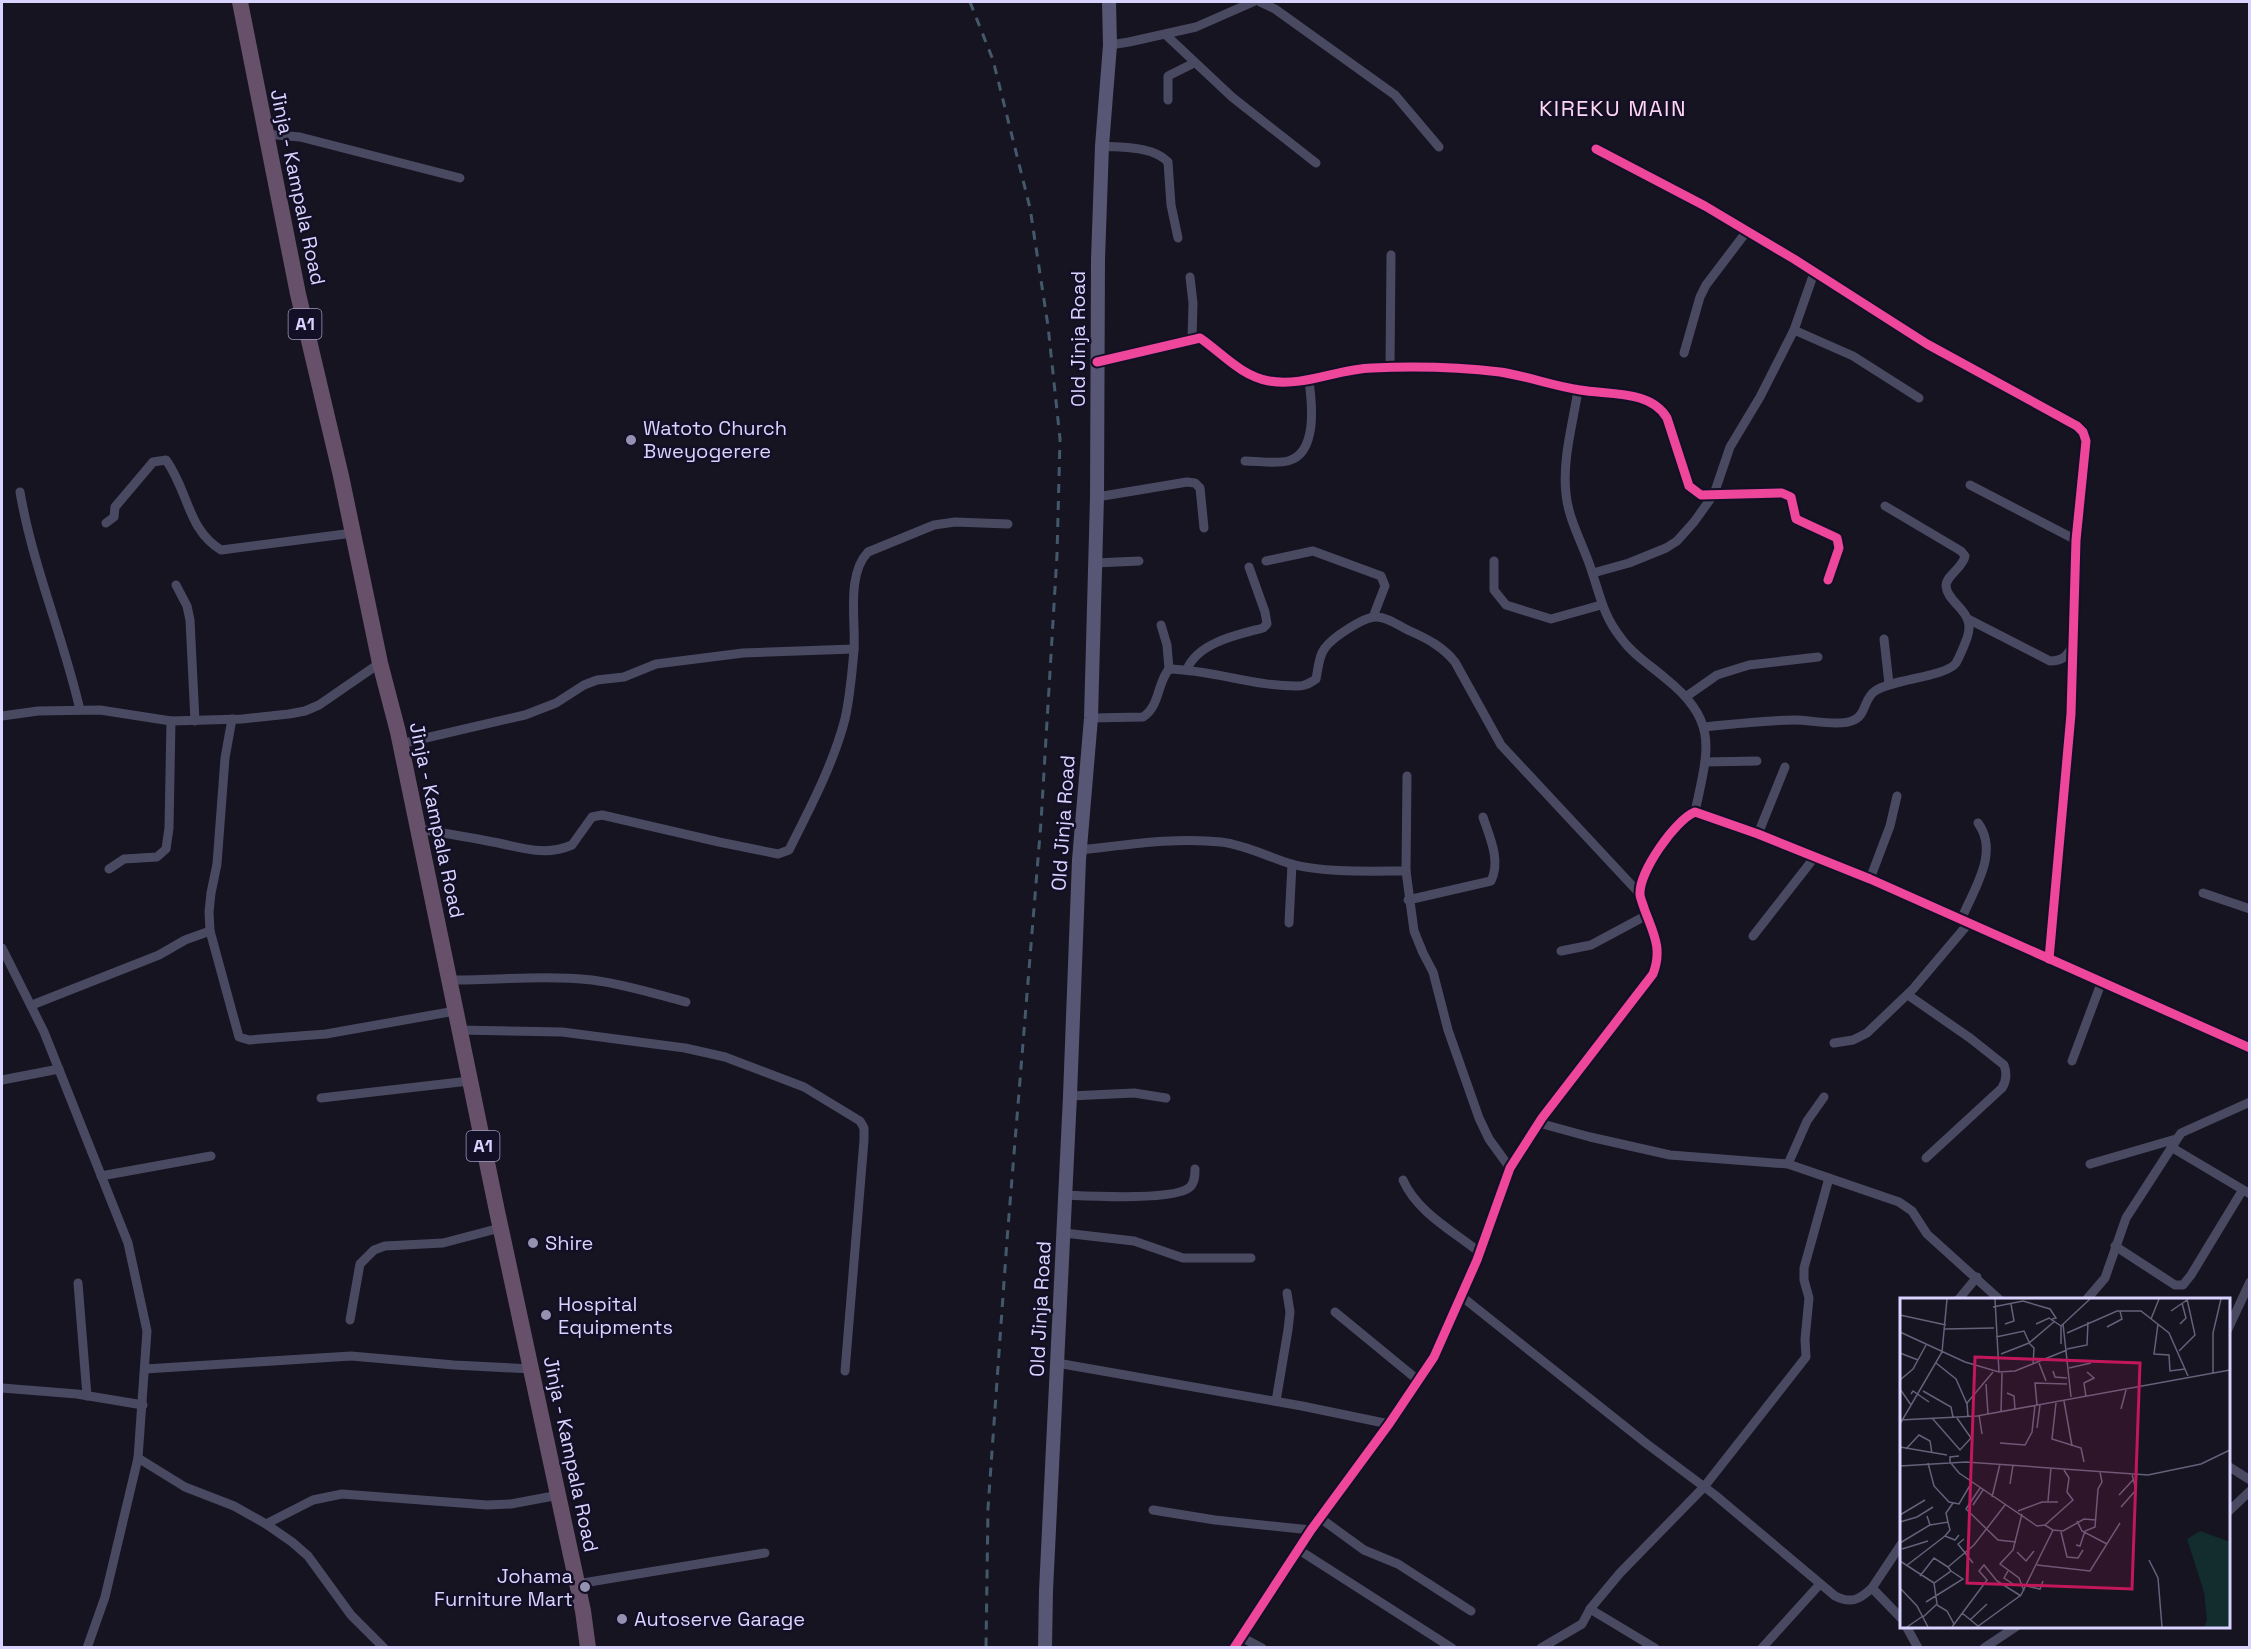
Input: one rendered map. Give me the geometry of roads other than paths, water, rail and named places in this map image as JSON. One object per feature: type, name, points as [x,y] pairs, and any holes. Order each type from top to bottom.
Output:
[{"type":"highway","name":"Jinja - Kampala Road","points":[[240,2],[298,294],[400,744],[500,1228],[559,1495],[588,1647]]},
{"type":"main road","name":"Old Jinja Road","points":[[1045,1647],[1080,850],[1090,718],[1097,497],[1097,362],[1102,146],[1110,45],[1109,2]]},
{"type":"street","points":[[1110,45],[1196,27],[1253,2]]},
{"type":"street","points":[[1260,2],[1275,9],[1395,95],[1439,147]]},
{"type":"street","points":[[1166,35],[1233,97],[1316,163]]},
{"type":"street","points":[[1168,100],[1168,76],[1194,63]]},
{"type":"street","points":[[265,134],[300,137],[460,177]]},
{"type":"street","points":[[1102,146],[1131,148],[1160,154],[1168,162],[1171,205],[1178,238]]},
{"type":"street","points":[[1596,149],[1643,172],[1747,231],[1927,344],[2039,405],[2083,432],[2086,441],[2076,540],[2070,735],[2049,959]]},
{"type":"street","points":[[1684,353],[1700,297],[1706,285],[1747,231]]},
{"type":"street","points":[[1390,368],[1391,255]]},
{"type":"street","points":[[1593,573],[1629,563],[1665,548],[1686,533],[1714,494],[1730,447],[1760,397],[1794,330],[1814,273]]},
{"type":"street","points":[[1190,277],[1193,303],[1192,339]]},
{"type":"street","points":[[1794,330],[1853,356],[1919,398]]},
{"type":"street","points":[[1097,362],[1200,338],[1233,364],[1257,378],[1284,382],[1309,381],[1344,371],[1390,368],[1474,370],[1502,372],[1578,390],[1638,398],[1655,404],[1663,410],[1668,418],[1689,486],[1701,495],[1782,493],[1791,497],[1796,519],[1837,538],[1839,548],[1828,580]]},
{"type":"street","points":[[1245,461],[1288,461],[1301,454],[1309,438],[1313,410],[1309,381]]},
{"type":"street","points":[[1578,390],[1569,448],[1566,494],[1568,508],[1593,573],[1601,605],[1621,639],[1632,651],[1687,696],[1699,712],[1704,727],[1705,762],[1695,812]]},
{"type":"street","points":[[106,523],[114,517],[115,507],[153,462],[166,460],[176,474],[199,531],[210,543],[221,550],[353,532]]},
{"type":"street","points":[[1097,497],[1187,482],[1195,483],[1200,488],[1204,528]]},
{"type":"street","points":[[1970,485],[2076,540]]},
{"type":"street","points":[[20,492],[31,547],[67,658],[80,710]]},
{"type":"street","points":[[1885,506],[1961,551],[1965,556],[1964,563],[1946,584],[1947,591],[1968,619],[2050,662],[2066,657],[2072,647]]},
{"type":"street","points":[[418,829],[528,850],[554,849],[572,845],[592,817],[602,815],[719,842],[778,854],[786,853],[821,785],[842,729],[854,649],[853,598],[858,565],[868,552],[934,525],[955,522],[1008,524]]},
{"type":"street","points":[[1266,561],[1313,551],[1382,576],[1385,586],[1373,617]]},
{"type":"street","points":[[1095,563],[1139,561]]},
{"type":"street","points":[[1494,561],[1494,590],[1506,605],[1551,620],[1601,605]]},
{"type":"street","points":[[1187,669],[1190,662],[1205,650],[1226,639],[1266,624],[1265,612],[1250,567]]},
{"type":"street","points":[[176,585],[187,606],[190,620],[195,721]]},
{"type":"street","points":[[1169,669],[1187,669],[1299,686],[1308,685],[1316,679],[1324,648],[1360,622],[1373,617],[1388,620],[1432,641],[1447,652],[1455,662],[1506,752],[1640,894],[1658,946],[1657,962],[1653,974],[1577,1071],[1510,1168],[1479,1252],[1434,1357],[1389,1424],[1311,1530],[1234,1647]]},
{"type":"street","points":[[1704,727],[1772,721],[1854,720],[1861,715],[1867,699],[1873,692],[1889,684],[1945,670],[1955,665],[1968,635],[1968,619]]},
{"type":"street","points":[[1090,718],[1143,717],[1152,710],[1169,669],[1167,645],[1161,625]]},
{"type":"street","points":[[1884,639],[1889,684]]},
{"type":"street","points":[[400,744],[525,715],[556,703],[584,685],[597,680],[624,677],[656,664],[743,653],[854,649]]},
{"type":"street","points":[[1687,696],[1717,675],[1738,668],[1818,657]]},
{"type":"street","points":[[2,716],[38,711],[99,710],[171,721],[195,721],[305,711],[380,663]]},
{"type":"street","points":[[232,719],[225,759],[217,864],[211,893],[210,931],[239,1036],[243,1039],[262,1040],[326,1034],[455,1011]]},
{"type":"street","points":[[109,869],[124,859],[157,857],[166,849],[169,828],[171,721]]},
{"type":"street","points":[[1705,762],[1757,761]]},
{"type":"street","points":[[1758,834],[1785,767]]},
{"type":"street","points":[[1407,776],[1406,871],[1408,900],[1417,941],[1433,972],[1448,1030],[1479,1118],[1489,1139],[1510,1168]]},
{"type":"street","points":[[1870,879],[1890,826],[1897,796]]},
{"type":"street","points":[[1640,894],[1649,866],[1661,846],[1686,816],[1695,812],[1758,834],[1870,879],[2250,1048]]},
{"type":"street","points":[[1408,900],[1491,881],[1497,870],[1484,818]]},
{"type":"street","points":[[1834,1043],[1861,1036],[1908,995],[1964,922],[1987,859],[1988,843],[1985,832],[1978,823]]},
{"type":"street","points":[[1080,850],[1173,840],[1202,841],[1242,847],[1292,864],[1340,869],[1406,871]]},
{"type":"street","points":[[1753,936],[1814,858]]},
{"type":"street","points":[[1289,923],[1292,864]]},
{"type":"street","points":[[2203,893],[2250,909]]},
{"type":"street","points":[[1561,951],[1591,945],[1647,915]]},
{"type":"street","points":[[32,1005],[159,955],[185,940],[210,931]]},
{"type":"street","points":[[2,948],[32,1005],[128,1243],[147,1331],[138,1458],[105,1597],[87,1647]]},
{"type":"street","points":[[449,980],[591,980],[621,985],[686,1002]]},
{"type":"street","points":[[2072,1061],[2102,981]]},
{"type":"street","points":[[1908,995],[1970,1038],[2004,1065],[2006,1070],[2006,1082],[2002,1088],[1926,1158]]},
{"type":"street","points":[[459,1030],[562,1032],[685,1048],[725,1057],[804,1087],[860,1120],[864,1128],[864,1140],[845,1371]]},
{"type":"street","points":[[2,1080],[59,1069]]},
{"type":"street","points":[[321,1098],[469,1081]]},
{"type":"street","points":[[1070,1096],[1134,1093],[1166,1098]]},
{"type":"street","points":[[1788,1164],[1807,1121],[1824,1097]]},
{"type":"street","points":[[2087,1298],[2105,1278],[2126,1218],[2174,1143],[2185,1130],[2250,1102]]},
{"type":"street","points":[[1539,1123],[1670,1155],[1788,1164],[1905,1204],[1927,1234],[1999,1298]]},
{"type":"street","points":[[2090,1164],[2174,1143],[2246,1193],[2183,1285],[2175,1285],[2115,1246]]},
{"type":"street","points":[[100,1176],[211,1156]]},
{"type":"street","points":[[1066,1195],[1106,1197],[1171,1194],[1192,1185],[1195,1169]]},
{"type":"street","points":[[1541,1647],[1582,1624],[1590,1610],[1620,1573],[1704,1487],[1806,1357],[1805,1339],[1809,1298],[1804,1280],[1804,1268],[1829,1179]]},
{"type":"street","points":[[1403,1180],[1419,1206],[1479,1252]]},
{"type":"street","points":[[350,1320],[360,1264],[374,1250],[385,1246],[443,1243],[500,1228]]},
{"type":"street","points":[[1064,1233],[1134,1241],[1183,1258],[1251,1258]]},
{"type":"street","points":[[1959,1298],[1977,1277]]},
{"type":"street","points":[[2230,1327],[2250,1282]]},
{"type":"street","points":[[78,1283],[87,1396]]},
{"type":"street","points":[[1276,1401],[1289,1321],[1287,1293]]},
{"type":"street","points":[[1461,1296],[1704,1487],[1835,1596],[1847,1601],[1858,1599],[1872,1588],[1900,1546]]},
{"type":"street","points":[[1335,1312],[1419,1381]]},
{"type":"street","points":[[145,1369],[351,1356],[532,1369]]},
{"type":"street","points":[[1057,1363],[1276,1401],[1389,1424]]},
{"type":"street","points":[[2,1388],[87,1396],[143,1405]]},
{"type":"street","points":[[138,1458],[185,1487],[234,1506],[292,1542],[308,1556],[351,1615],[384,1647]]},
{"type":"street","points":[[2230,1467],[2250,1480]]},
{"type":"street","points":[[2230,1511],[2250,1491]]},
{"type":"street","points":[[266,1524],[313,1500],[329,1495],[342,1494],[487,1505],[511,1504],[559,1495]]},
{"type":"street","points":[[1153,1510],[1215,1520],[1311,1530]]},
{"type":"street","points":[[1320,1518],[1364,1550],[1398,1564],[1471,1611]]},
{"type":"street","points":[[1299,1550],[1452,1647]]},
{"type":"street","points":[[577,1584],[765,1553]]},
{"type":"street","points":[[1761,1647],[1820,1584]]},
{"type":"street","points":[[1872,1588],[1900,1617]]},
{"type":"street","points":[[1590,1610],[1655,1647]]},
{"type":"street","points":[[1907,1628],[1918,1647]]},
{"type":"street","points":[[1984,1647],[2014,1628]]},
{"type":"street","points":[[1241,1637],[1262,1647]]},
{"type":"railway","points":[[970,2],[993,60],[1030,208],[1048,326],[1060,439],[1057,555],[1041,822],[988,1508],[986,1648]]},
{"type":"place","name":"Watoto Church Bweyogerere","points":[[631,440]]},
{"type":"place","name":"Shire","points":[[533,1243]]},
{"type":"place","name":"Hospital Equipments","points":[[546,1315]]},
{"type":"place","name":"Johama Furniture Mart","points":[[585,1587]]},
{"type":"place","name":"Autoserve Garage","points":[[622,1619]]},
{"type":"district","name":"KIREKU MAIN","points":[[1613,108]]}]
